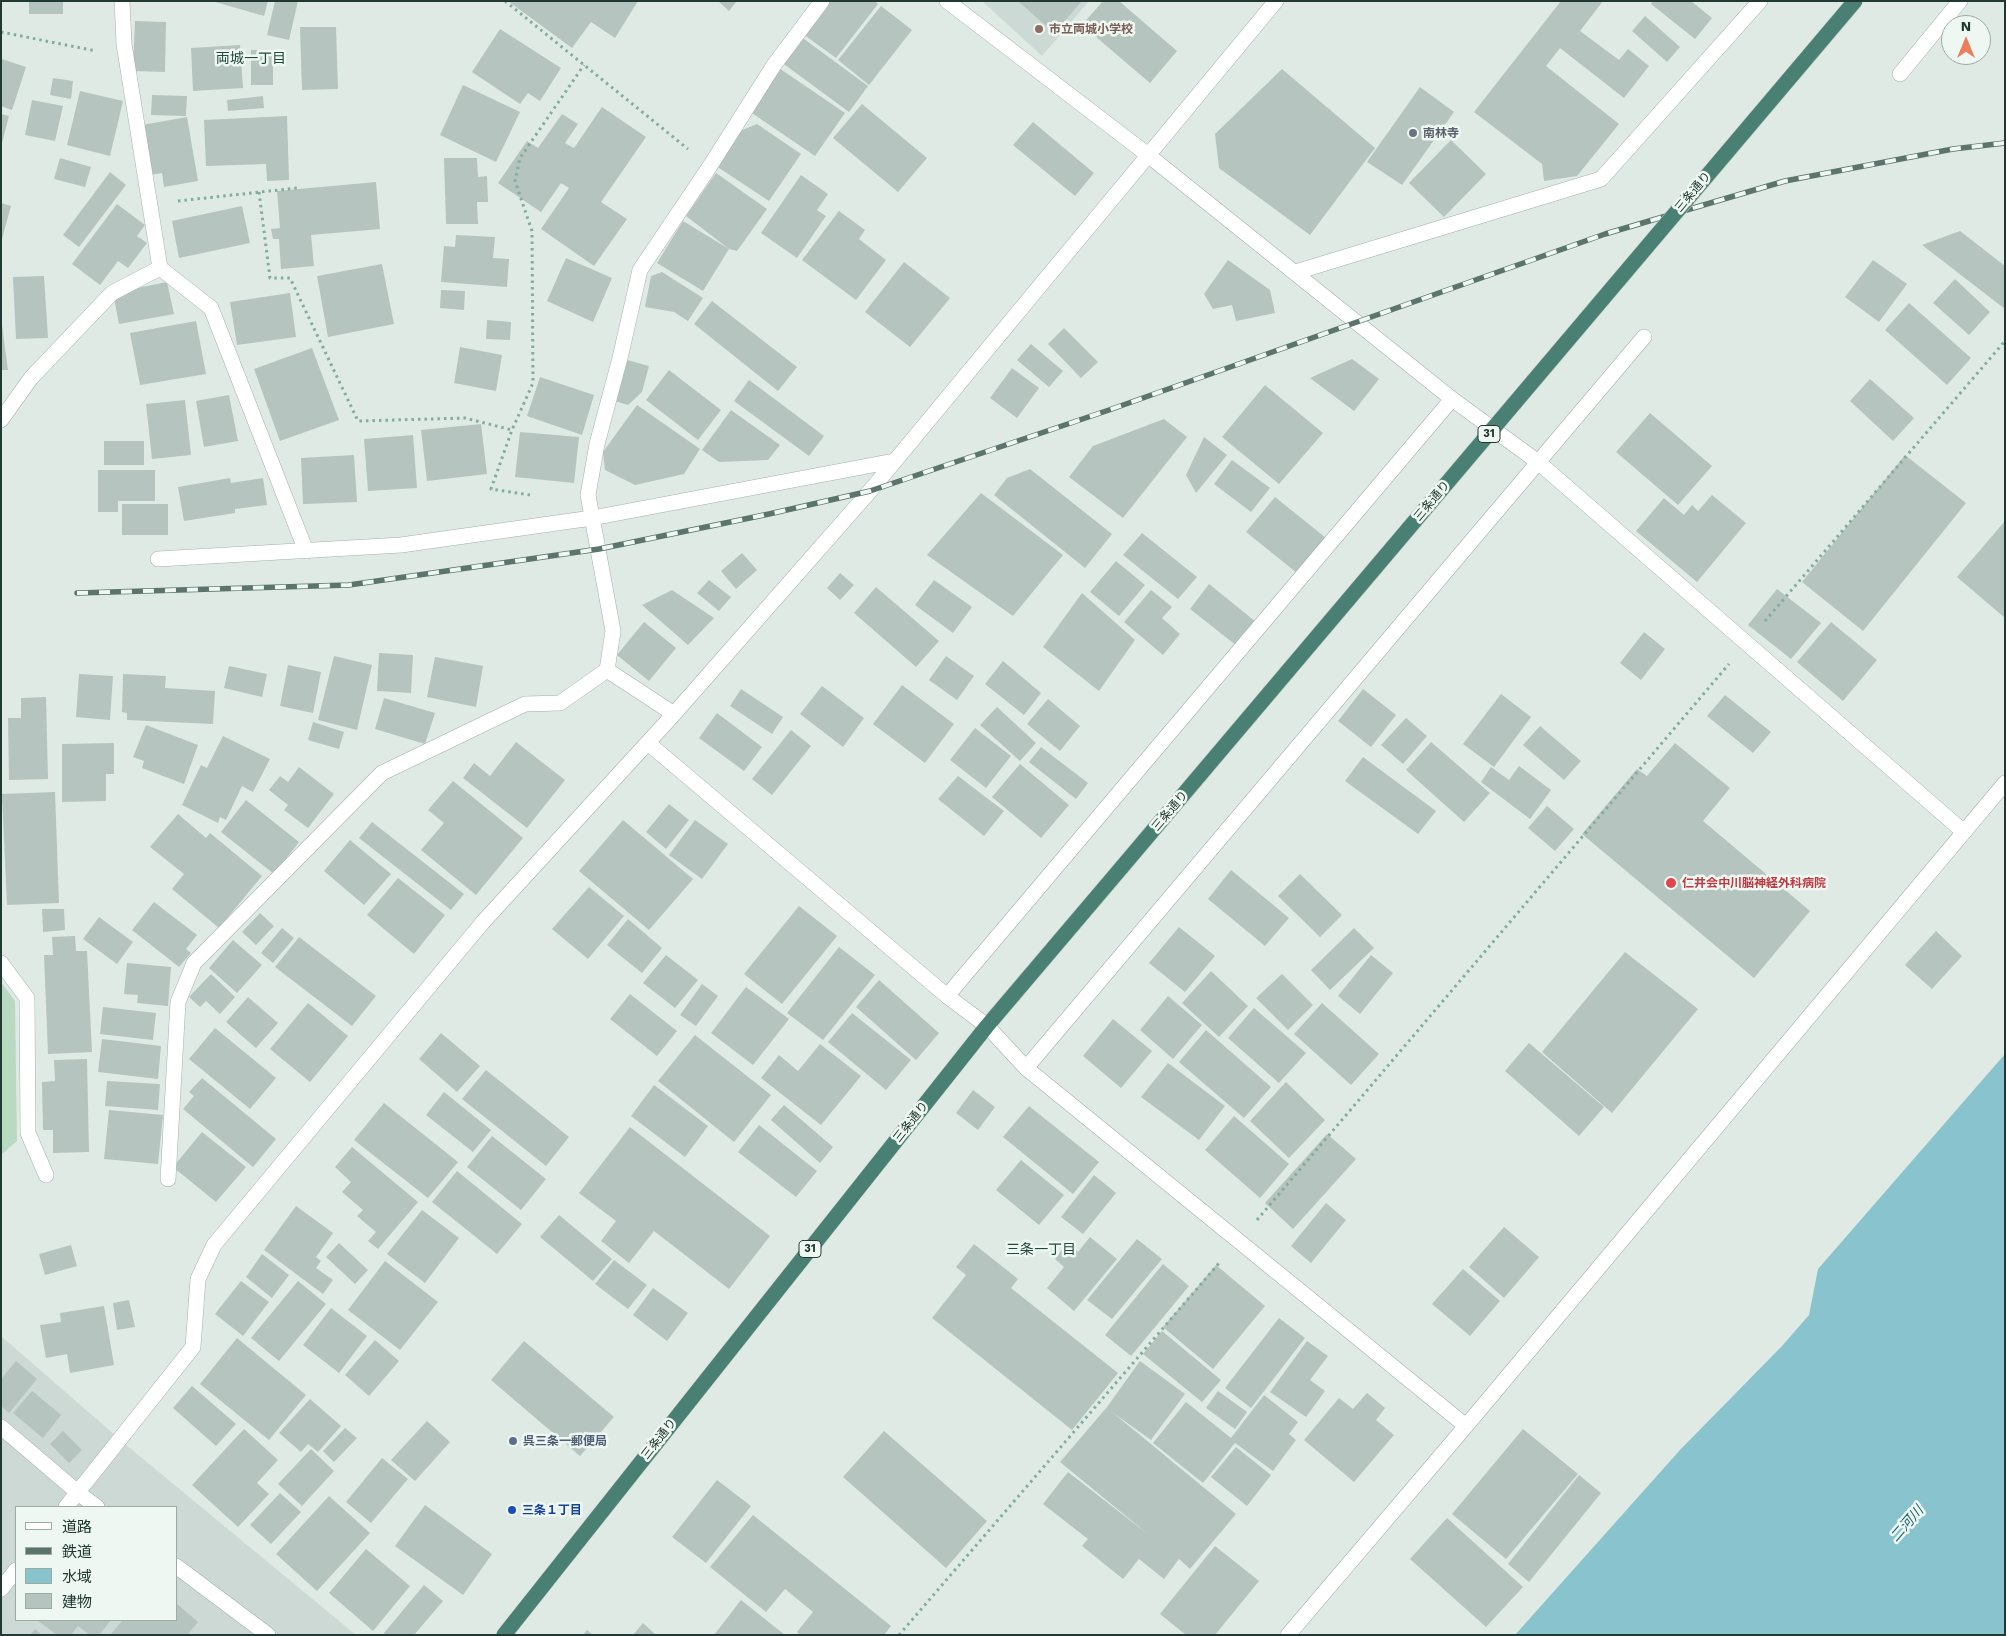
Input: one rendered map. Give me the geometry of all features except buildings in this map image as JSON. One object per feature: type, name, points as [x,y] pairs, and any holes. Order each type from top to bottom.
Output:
[{"type":"highway","name":"三条通り","points":[[504,1635],[987,1026],[1855,1]]},
{"type":"street","points":[[122,1],[126,58],[160,268],[211,308],[306,551]]},
{"type":"street","points":[[168,1179],[178,1002],[194,963],[382,773],[525,704],[560,703],[607,670],[613,631],[588,495],[597,444],[620,358],[640,270],[710,166],[774,65],[822,1]]},
{"type":"street","points":[[947,1],[1148,155],[1452,399],[1538,462],[1964,832]]},
{"type":"street","points":[[67,1506],[80,1494],[193,1347],[198,1280],[214,1245],[483,922],[674,714],[894,461],[1276,1]]},
{"type":"street","points":[[1296,272],[1601,179],[1760,1]]},
{"type":"street","points":[[1900,74],[1960,1]]},
{"type":"street","points":[[1,420],[31,378],[112,293],[160,268]]},
{"type":"street","points":[[1026,1068],[1644,337]]},
{"type":"street","points":[[947,996],[1452,399]]},
{"type":"street","points":[[158,559],[401,545],[592,518],[894,461]]},
{"type":"street","points":[[607,670],[674,714]]},
{"type":"street","points":[[648,742],[947,996],[987,1026],[1026,1068],[1466,1426]]},
{"type":"street","points":[[1288,1635],[1466,1426],[2005,783]]},
{"type":"street","points":[[1,963],[27,998],[28,1133],[46,1176]]},
{"type":"street","points":[[1,1427],[96,1506]]},
{"type":"street","points":[[178,1568],[268,1635]]},
{"type":"street","points":[[1,1589],[15,1571]]},
{"type":"path","points":[[505,1],[710,166]]},
{"type":"path","points":[[1,32],[126,58]]},
{"type":"path","points":[[548,525],[543,497],[491,489],[512,430],[533,382],[532,231],[515,181],[520,158],[584,65]]},
{"type":"path","points":[[150,204],[297,188]]},
{"type":"path","points":[[259,192],[270,278],[290,278],[358,421],[465,418],[512,430]]},
{"type":"path","points":[[899,1635],[1238,1241],[2005,341]]},
{"type":"shaded area","name":"市立両城小学校","points":[[982,1],[1089,1],[1042,56]]},
{"type":"shaded area","points":[[1,1336],[131,1449],[356,1635],[1,1635]]},
{"type":"green space","points":[[1,982],[15,1001],[17,1141],[1,1155]]},
{"type":"water","name":"二河川","points":[[2005,1054],[2005,1635],[1515,1635],[1680,1450],[1782,1346],[1809,1315],[1818,1269]]},
{"type":"railway","points":[[77,593],[349,585],[599,549],[870,491],[1109,410],[1605,234],[1785,181],[1953,149],[2005,143]]},
{"type":"place","name":"市立両城小学校","points":[[1039,29]]},
{"type":"place","name":"南林寺","points":[[1413,133]]},
{"type":"place","name":"仁井会中川脳神経外科病院","points":[[1671,883]]},
{"type":"place","name":"呉三条一郵便局","points":[[513,1441]]},
{"type":"place","name":"三条１丁目","points":[[512,1510]]},
{"type":"district","name":"両城一丁目","points":[[251,59]]},
{"type":"district","name":"三条一丁目","points":[[1041,1250]]}]
